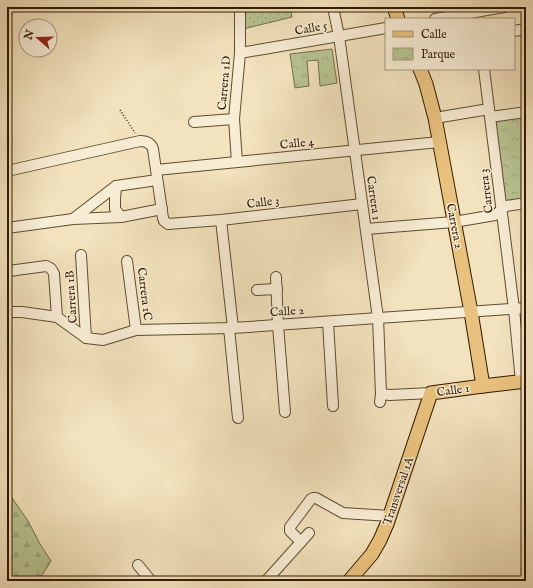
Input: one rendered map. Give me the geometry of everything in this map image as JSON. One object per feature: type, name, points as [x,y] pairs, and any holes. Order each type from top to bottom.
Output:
[{"type":"main road","points":[[394,7],[398,18]]},
{"type":"main road","name":"Carrera 2","points":[[420,70],[426,84],[435,118],[472,312],[483,386]]},
{"type":"main road","name":"Calle 1","points":[[431,393],[524,381]]},
{"type":"main road","name":"Transversal 1A","points":[[349,581],[372,554],[380,540],[390,516],[431,393]]},
{"type":"street","name":"Carrera 1D","points":[[237,162],[234,119],[240,53],[240,7]]},
{"type":"street","name":"Carrera 1","points":[[333,7],[339,36],[378,318],[380,398]]},
{"type":"street","points":[[446,18],[478,15],[504,7]]},
{"type":"street","name":"Calle 5","points":[[240,53],[385,28]]},
{"type":"street","points":[[515,32],[526,29]]},
{"type":"street","name":"Carrera 3","points":[[484,70],[524,381]]},
{"type":"street","points":[[435,118],[489,113],[526,112]]},
{"type":"street","points":[[194,122],[234,119]]},
{"type":"street","points":[[7,172],[140,141],[147,142],[151,145],[162,209],[121,217],[73,219],[7,228]]},
{"type":"street","name":"Calle 4","points":[[116,186],[157,175],[237,162],[439,142]]},
{"type":"street","points":[[116,186],[115,209],[121,217]]},
{"type":"street","points":[[73,219],[116,186]]},
{"type":"street","points":[[366,229],[454,222],[495,215],[506,206],[526,203]]},
{"type":"street","name":"Calle 3","points":[[162,209],[164,221],[171,224],[221,220],[362,204]]},
{"type":"street","points":[[221,220],[238,418]]},
{"type":"street","name":"Carrera 1B","points":[[81,255],[86,338]]},
{"type":"street","name":"Carrera 1C","points":[[128,261],[136,330]]},
{"type":"street","points":[[9,272],[46,266],[50,267],[54,274],[57,317]]},
{"type":"street","points":[[276,277],[285,412]]},
{"type":"street","points":[[257,290],[277,289]]},
{"type":"street","name":"Calle 2","points":[[86,338],[102,340],[136,330],[231,328],[526,308]]},
{"type":"street","points":[[7,312],[22,312],[57,317],[86,338]]},
{"type":"street","points":[[328,322],[333,406]]},
{"type":"street","name":"Calle 1","points":[[380,398],[390,395],[431,393]]},
{"type":"street","points":[[301,542],[290,531],[290,527],[313,498],[316,498],[343,513],[390,516]]},
{"type":"street","points":[[266,581],[309,533]]},
{"type":"street","points":[[138,565],[151,581]]},
{"type":"path","points":[[120,110],[140,141]]},
{"type":"green space","points":[[244,7],[290,7],[292,17],[243,29]]},
{"type":"green space","points":[[332,49],[337,83],[320,86],[318,60],[307,61],[309,86],[295,88],[290,54]]},
{"type":"green space","points":[[526,115],[526,199],[505,201],[495,119]]},
{"type":"green space","points":[[7,493],[28,521],[51,561],[42,575],[45,581],[7,581]]}]
